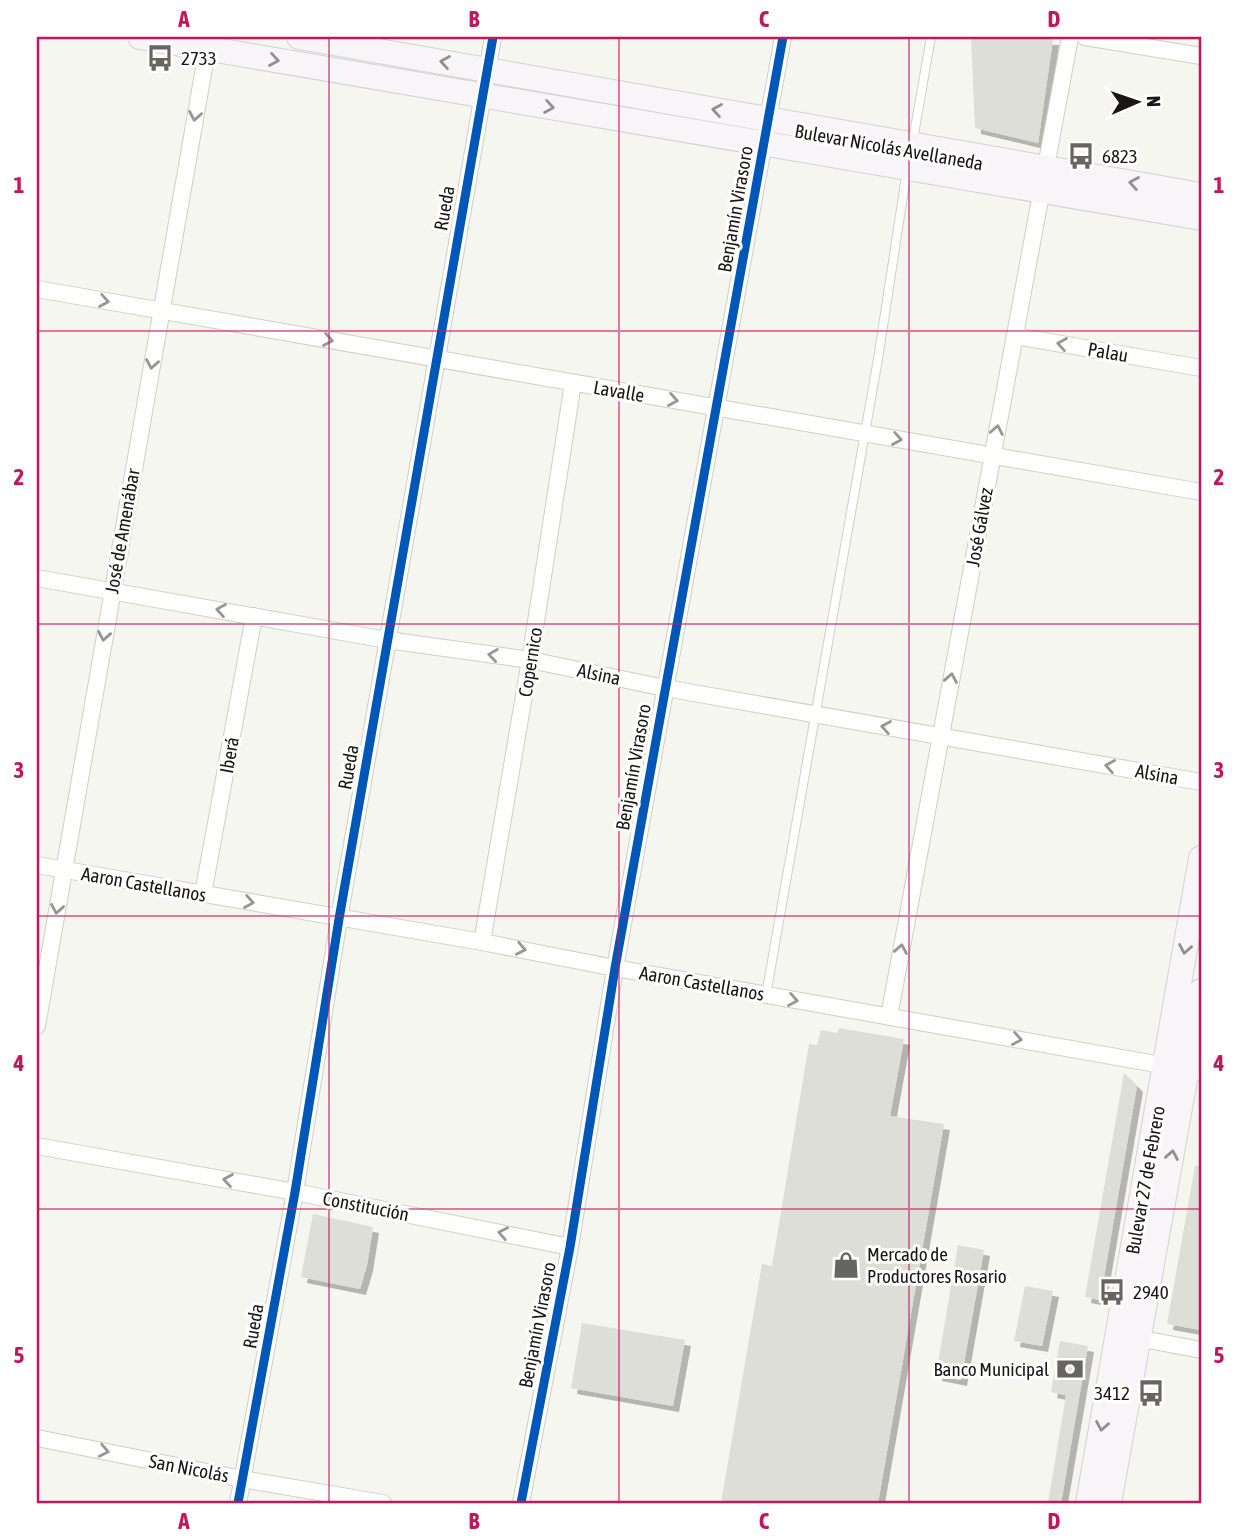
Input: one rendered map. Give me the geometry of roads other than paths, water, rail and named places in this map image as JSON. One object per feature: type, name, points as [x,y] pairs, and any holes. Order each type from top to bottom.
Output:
[{"type":"main road","name":"Bulevar Nicolás Avellaneda","points":[[140,37],[208,43],[482,95],[764,144],[910,157],[1045,179],[1201,195]]},
{"type":"main road","name":"Bulevar Nicolás Avellaneda","points":[[299,37],[769,119],[910,157]]},
{"type":"main road","name":"Bulevar Nicolás Avellaneda","points":[[1045,179],[1201,218]]},
{"type":"main road","name":"Bulevar 27 de Febrero","points":[[1184,1069],[1201,858]]},
{"type":"main road","name":"Bulevar 27 de Febrero","points":[[1088,1503],[1129,1337],[1201,991]]},
{"type":"main road","name":"Bulevar 27 de Febrero","points":[[1109,1503],[1129,1337]]},
{"type":"street","name":"Rueda","points":[[238,1503],[295,1192],[387,639],[493,37]]},
{"type":"street","name":"Benjamín Virasoro","points":[[521,1503],[570,1247],[615,968],[783,37]]},
{"type":"street","name":"José Gálvez","points":[[889,1017],[1070,37]]},
{"type":"street","points":[[1085,37],[1201,56]]},
{"type":"street","name":"José de Amenábar","points":[[37,1026],[208,43]]},
{"type":"street","name":"Lavalle","points":[[37,289],[1201,492]]},
{"type":"street","name":"Palau","points":[[1015,336],[1201,368]]},
{"type":"street","name":"Copernico","points":[[482,942],[573,383]]},
{"type":"street","name":"Alsina","points":[[37,578],[387,639],[530,660],[665,688],[1201,782]]},
{"type":"street","name":"Iberá","points":[[203,894],[254,616]]},
{"type":"street","name":"Aaron Castellanos","points":[[37,865],[482,942],[1184,1069]]},
{"type":"street","name":"Constitución","points":[[37,1146],[295,1192],[570,1247]]},
{"type":"street","points":[[1129,1337],[1201,1350]]},
{"type":"street","name":"San Nicolás","points":[[37,1438],[242,1479],[383,1503]]},
{"type":"lane","points":[[765,995],[931,37]]},
{"type":"place","name":"2733","points":[[160,58]]},
{"type":"place","name":"6823","points":[[1081,156]]},
{"type":"place","name":"Mercado de Productores Rosario","points":[[846,1265]]},
{"type":"place","name":"2940","points":[[1112,1292]]},
{"type":"place","name":"Banco Municipal","points":[[1070,1369]]},
{"type":"place","name":"3412","points":[[1151,1393]]}]
